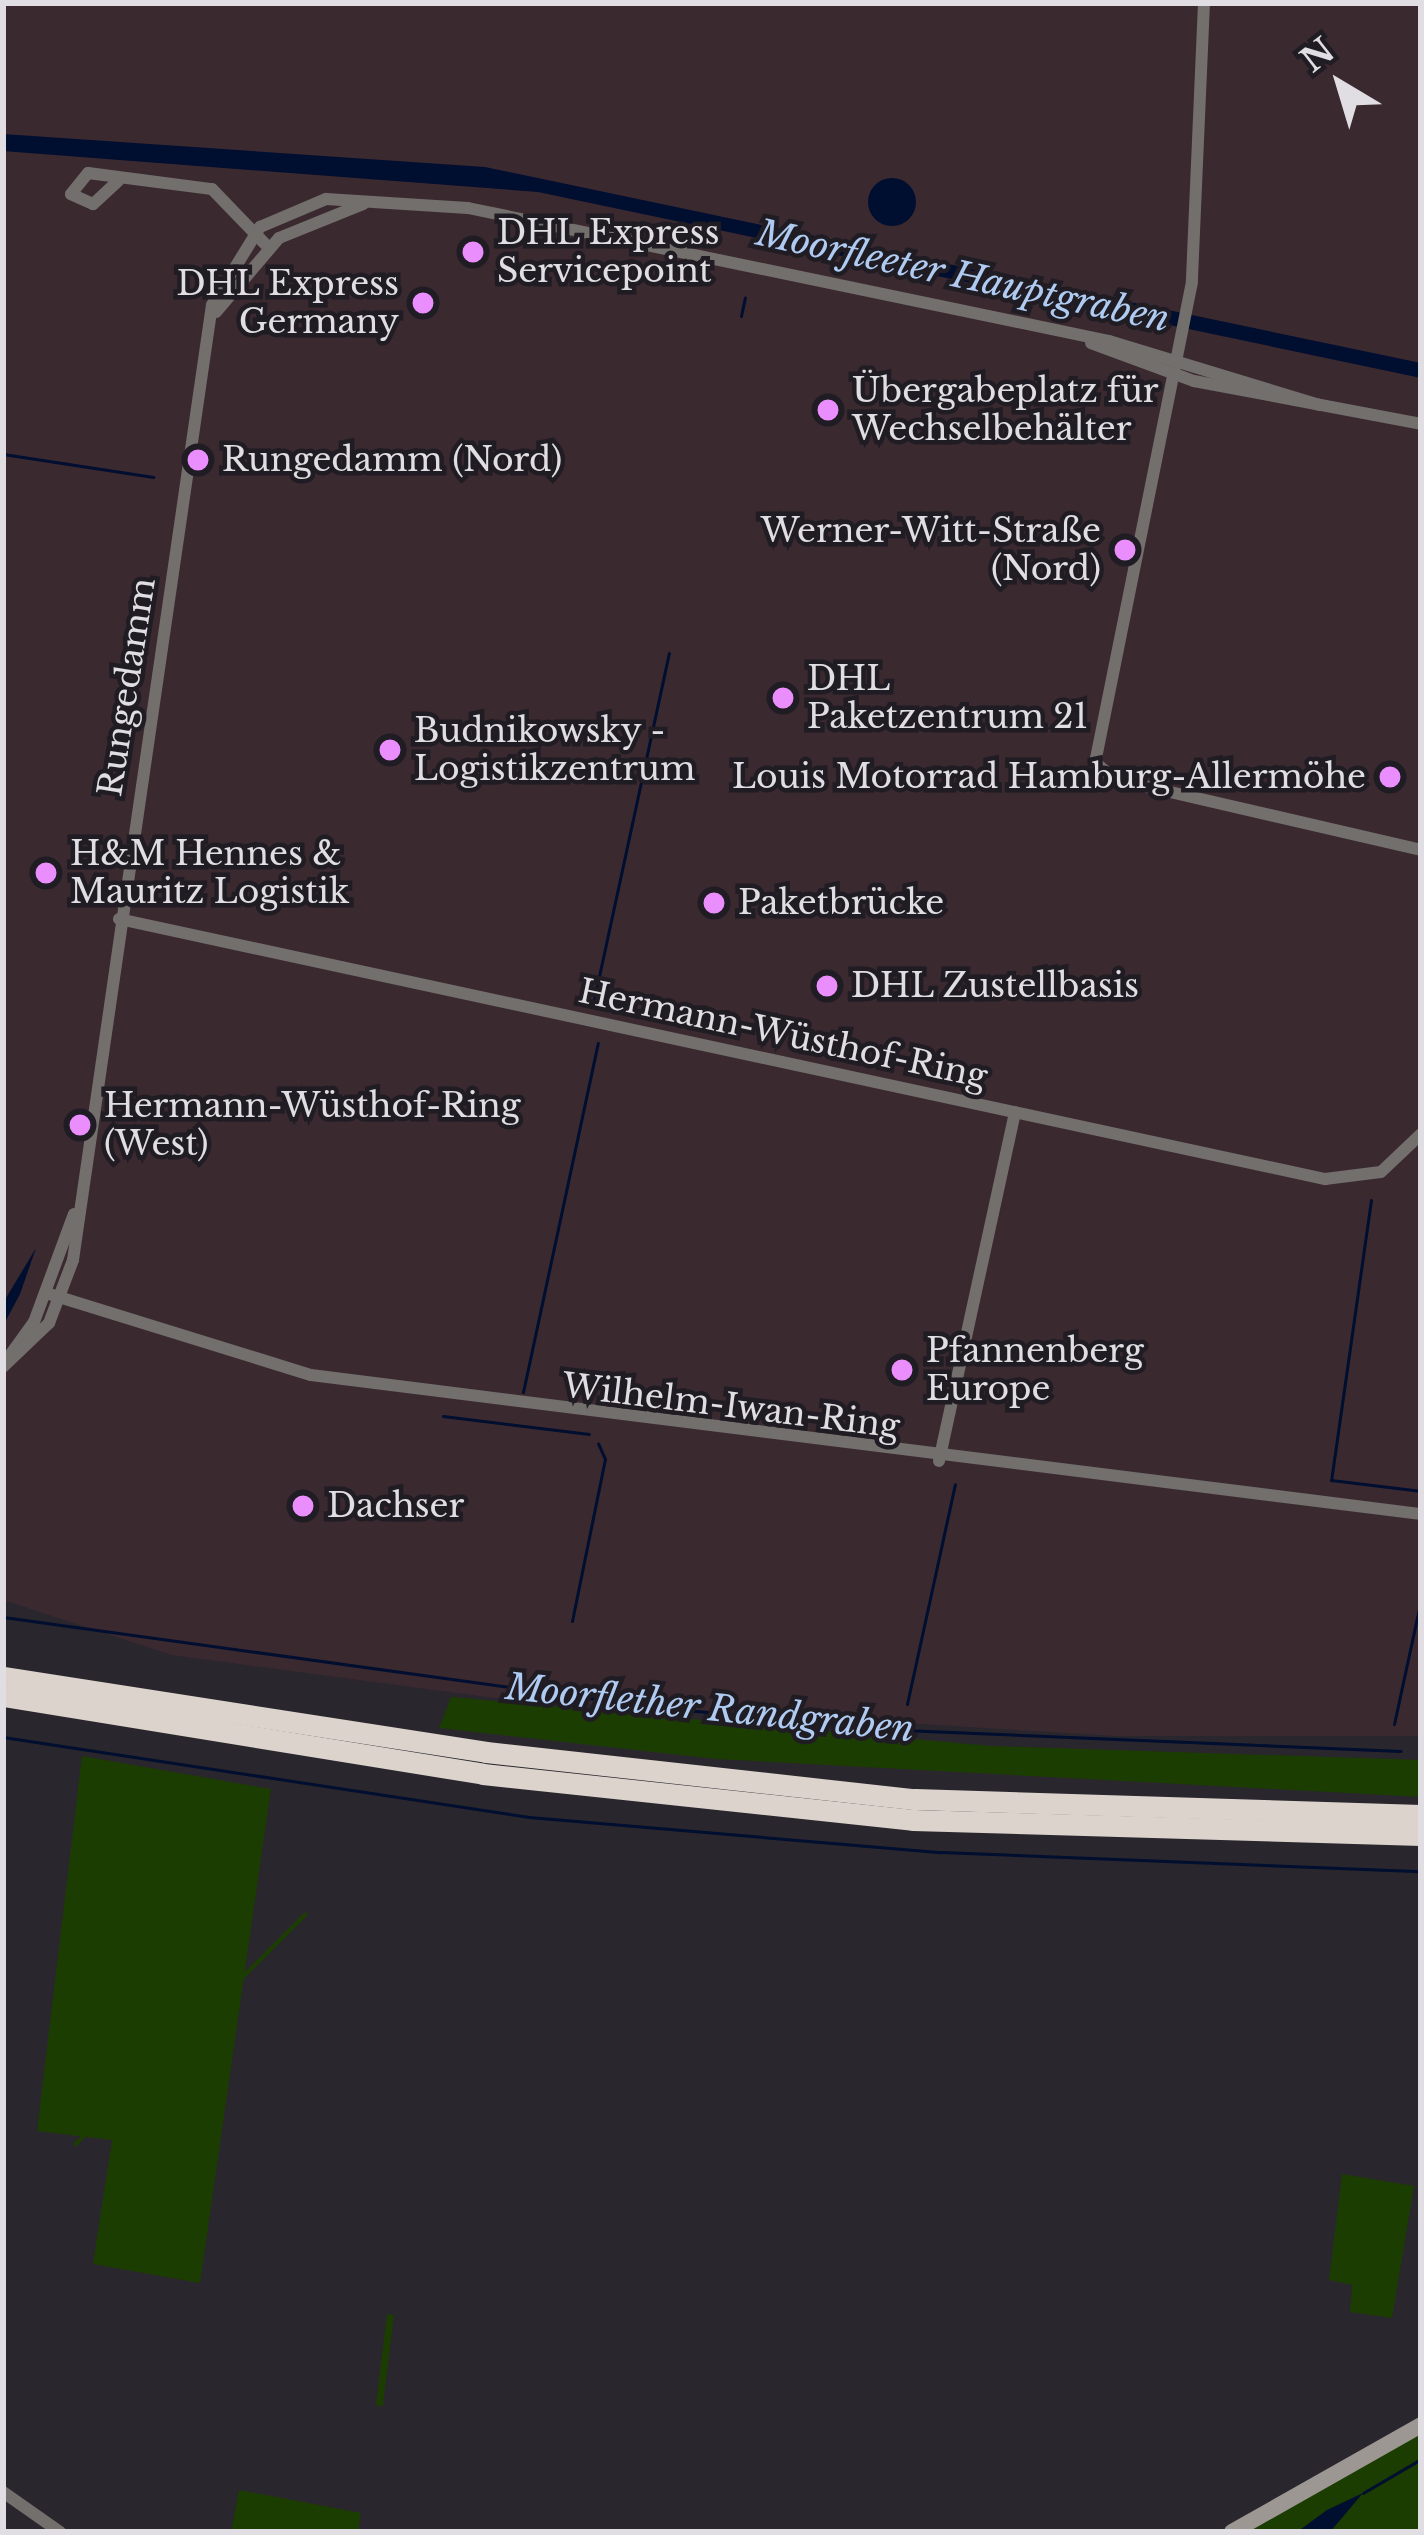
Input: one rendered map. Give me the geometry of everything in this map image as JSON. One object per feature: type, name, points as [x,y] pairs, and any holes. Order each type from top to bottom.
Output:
[{"type":"highway","points":[[3,1677],[486,1752],[914,1799],[1421,1815]]},
{"type":"highway","points":[[3,1696],[483,1774],[914,1820],[1421,1834]]},
{"type":"street","points":[[1204,3],[1186,313],[1093,743],[1100,770],[1421,850]]},
{"type":"street","points":[[118,181],[212,189],[268,247]]},
{"type":"street","name":"Rungedamm","points":[[3,1365],[62,1298],[211,324],[226,268],[255,232],[316,201],[382,201],[557,224],[1177,357],[1321,405]]},
{"type":"street","name":"Rungedamm","points":[[211,324],[268,247],[323,214],[382,201]]},
{"type":"street","name":"Rungedamm","points":[[1086,340],[1174,375],[1421,424]]},
{"type":"street","name":"Hermann-Wüsthof-Ring","points":[[119,919],[1334,1180],[1381,1172],[1421,1134]]},
{"type":"street","points":[[939,1460],[1015,1112]]},
{"type":"street","name":"Rungedamm","points":[[3,1365],[46,1293],[78,1202]]},
{"type":"street","name":"Wilhelm-Iwan-Ring","points":[[46,1293],[311,1375],[939,1460],[1421,1514]]},
{"type":"street","points":[[1232,2532],[1421,2425]]},
{"type":"street","points":[[3,2492],[60,2532]]},
{"type":"shaded area","points":[[3,3],[1421,3],[1421,1736],[1116,1736],[495,1698],[172,1655],[3,1600]]},
{"type":"green space","points":[[451,1697],[991,1746],[1421,1760],[1421,1797],[716,1759],[439,1728]]},
{"type":"green space","points":[[82,1756],[271,1789],[200,2283],[93,2264],[112,2140],[37,2131]]},
{"type":"green space","points":[[305,1912],[308,1915],[76,2147],[73,2144]]},
{"type":"green space","points":[[1342,2174],[1414,2186],[1392,2318],[1350,2312],[1352,2285],[1329,2280]]},
{"type":"green space","points":[[387,2314],[394,2315],[383,2406],[376,2405]]},
{"type":"green space","points":[[1421,2432],[1421,2532],[1243,2532]]},
{"type":"green space","points":[[239,2490],[361,2513],[358,2532],[231,2532]]},
{"type":"water","name":"Moorfleeter Hauptgraben","points":[[3,134],[485,167],[1421,363],[1421,378],[538,192],[3,151]]},
{"type":"water","points":[[892,178],[909,185],[916,202],[909,219],[892,226],[875,219],[868,202],[875,185]]},
{"type":"water","points":[[36,1248],[20,1294],[3,1326],[3,1303]]},
{"type":"water","points":[[1363,2493],[1330,2532],[1297,2532],[1327,2510]]},
{"type":"waterway","points":[[741,316],[745,297]]},
{"type":"waterway","points":[[3,454],[153,477]]},
{"type":"waterway","points":[[593,1004],[669,653]]},
{"type":"waterway","points":[[523,1392],[598,1043]]},
{"type":"waterway","points":[[1371,1200],[1331,1480],[1421,1491]]},
{"type":"waterway","points":[[443,1416],[589,1434]]},
{"type":"waterway","points":[[572,1621],[605,1459],[598,1443]]},
{"type":"waterway","points":[[907,1704],[955,1484]]},
{"type":"waterway","points":[[1394,1724],[1421,1599]]},
{"type":"waterway","name":"Moorflether Randgraben","points":[[3,1617],[654,1707],[902,1730],[1401,1751]]},
{"type":"waterway","points":[[3,1737],[529,1817],[941,1852],[1421,1871]]},
{"type":"waterway","points":[[1363,2493],[1421,2459]]},
{"type":"place","name":"DHL Express Servicepoint","points":[[473,252]]},
{"type":"place","name":"DHL Express Germany","points":[[423,303]]},
{"type":"place","name":"Übergabeplatz für Wechselbehälter","points":[[828,410]]},
{"type":"place","name":"Rungedamm (Nord)","points":[[198,460]]},
{"type":"place","name":"Werner-Witt-Straße (Nord)","points":[[1125,550]]},
{"type":"place","name":"DHL Paketzentrum 21","points":[[783,698]]},
{"type":"place","name":"Budnikowsky - Logistikzentrum","points":[[390,750]]},
{"type":"place","name":"Louis Motorrad Hamburg-Allermöhe","points":[[1390,777]]},
{"type":"place","name":"H&M Hennes & Mauritz Logistik","points":[[46,873]]},
{"type":"place","name":"Paketbrücke","points":[[714,903]]},
{"type":"place","name":"DHL Zustellbasis","points":[[827,986]]},
{"type":"place","name":"Hermann-Wüsthof-Ring (West)","points":[[80,1125]]},
{"type":"place","name":"Pfannenberg Europe","points":[[902,1370]]},
{"type":"place","name":"Dachser","points":[[303,1506]]}]
